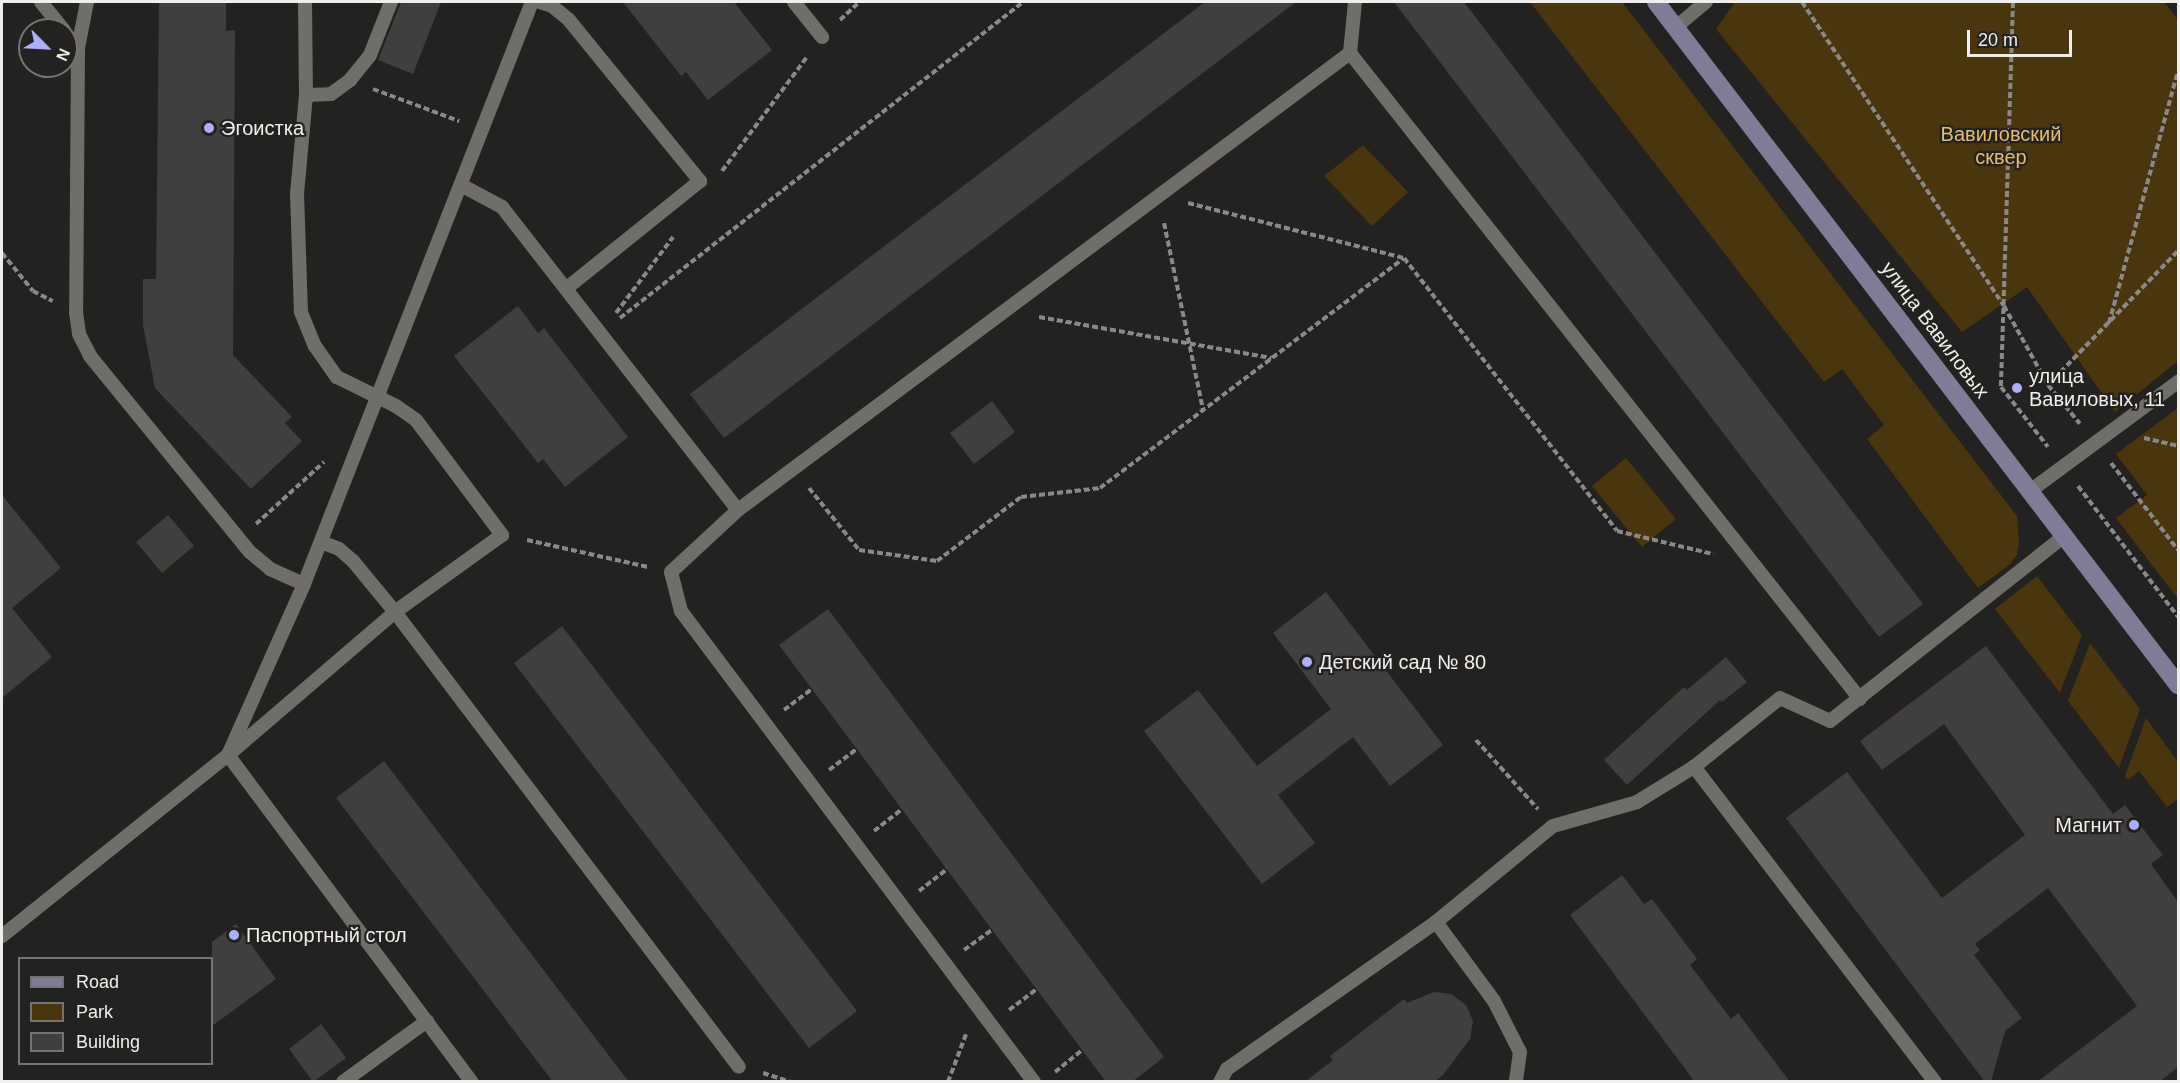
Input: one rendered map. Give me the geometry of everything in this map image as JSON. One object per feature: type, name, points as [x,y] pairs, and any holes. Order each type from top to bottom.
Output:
[{"type":"street","name":"улица Вавиловых","points":[[1656,2],[2178,685]]},
{"type":"lane","points":[[41,2],[54,18]]},
{"type":"lane","points":[[78,48],[87,2]]},
{"type":"lane","points":[[2,936],[228,755],[395,612],[502,535],[416,420],[396,406],[337,376],[315,346],[301,312],[297,193],[306,95],[305,2]]},
{"type":"lane","points":[[306,95],[331,94],[350,80],[370,55],[391,2]]},
{"type":"lane","points":[[228,755],[321,542],[532,2]]},
{"type":"lane","points":[[540,2],[552,6],[569,20],[700,181],[567,288]]},
{"type":"lane","points":[[794,2],[822,37]]},
{"type":"lane","points":[[1356,2],[1350,53],[1860,699]]},
{"type":"lane","points":[[1676,27],[1706,2]]},
{"type":"lane","points":[[1034,1082],[681,611],[671,572],[738,510],[1350,53]]},
{"type":"lane","points":[[78,78],[76,312],[79,334],[90,356],[240,538],[270,570],[304,584]]},
{"type":"lane","points":[[461,185],[502,207],[738,510]]},
{"type":"lane","points":[[2030,491],[2178,382]]},
{"type":"lane","points":[[1220,1082],[1227,1069],[1436,922],[1553,826],[1637,802],[1694,768],[1780,698],[1830,721],[2064,536]]},
{"type":"lane","points":[[321,542],[339,549],[353,561],[395,612],[740,1067]]},
{"type":"lane","points":[[228,755],[472,1082]]},
{"type":"lane","points":[[1694,768],[1935,1082]]},
{"type":"lane","points":[[1436,922],[1494,1002],[1520,1052],[1516,1082]]},
{"type":"lane","points":[[343,1082],[427,1020]]},
{"type":"path","points":[[715,180],[822,37],[859,2]]},
{"type":"path","points":[[602,333],[1023,2]]},
{"type":"path","points":[[1802,2],[2004,306],[2048,384],[2178,550]]},
{"type":"path","points":[[2013,2],[2001,387],[2178,616]]},
{"type":"path","points":[[2109,323],[2178,71]]},
{"type":"path","points":[[350,80],[482,130]]},
{"type":"path","points":[[1203,410],[1159,196],[1404,258],[1617,531],[1753,563]]},
{"type":"path","points":[[602,333],[680,228]]},
{"type":"path","points":[[2048,384],[2178,251]]},
{"type":"path","points":[[2,253],[33,291],[76,312]]},
{"type":"path","points":[[793,469],[859,550],[937,561],[1021,497],[1100,488],[1404,258]]},
{"type":"path","points":[[1005,311],[1272,358]]},
{"type":"path","points":[[240,538],[325,460]]},
{"type":"path","points":[[502,535],[671,572]]},
{"type":"path","points":[[766,723],[812,689]]},
{"type":"path","points":[[1476,740],[1553,826]]},
{"type":"path","points":[[811,784],[857,749]]},
{"type":"path","points":[[857,845],[902,809]]},
{"type":"path","points":[[901,904],[947,869]]},
{"type":"path","points":[[946,964],[992,930]]},
{"type":"path","points":[[990,1023],[1037,989]]},
{"type":"path","points":[[948,1082],[977,1005]]},
{"type":"path","points":[[1050,1075],[1082,1050]]},
{"type":"green space","points":[[1530,2],[1622,2],[2017,516],[2019,543],[2017,555],[2008,566],[1978,588],[1867,439],[1884,425],[1842,369],[1824,382]]},
{"type":"green space","name":"Вавиловский сквер","points":[[1735,2],[2164,2],[2178,20],[2178,361],[2115,412],[2027,287],[1962,332],[1716,29]]},
{"type":"green space","points":[[1363,145],[1408,192],[1372,226],[1324,176]]},
{"type":"green space","points":[[2178,408],[2178,599],[2116,518],[2147,495],[2116,454]]},
{"type":"green space","points":[[1626,458],[1676,519],[1642,547],[1592,486]]},
{"type":"green space","points":[[2037,576],[2082,635],[2060,693],[1995,609]]},
{"type":"green space","points":[[2090,643],[2140,709],[2119,768],[2068,701]]},
{"type":"green space","points":[[2146,718],[2178,762],[2178,799],[2167,807],[2139,771],[2128,780],[2125,776]]},
{"type":"building","points":[[159,2],[226,2],[226,31],[235,30],[233,355],[292,417],[285,423],[302,441],[251,489],[155,388],[143,325],[143,279],[156,279]]},
{"type":"building","points":[[401,2],[441,2],[413,74],[378,60]]},
{"type":"building","points":[[623,2],[734,2],[772,50],[708,100],[686,72],[681,76]]},
{"type":"building","points":[[1205,2],[1296,2],[724,438],[690,394]]},
{"type":"building","points":[[1394,2],[1464,2],[1923,604],[1879,637]]},
{"type":"building","points":[[518,306],[538,333],[544,328],[628,437],[565,487],[543,459],[538,463],[454,356]]},
{"type":"building","points":[[992,401],[1015,432],[974,464],[950,433]]},
{"type":"building","points":[[2,495],[61,568],[12,608],[52,657],[2,698]]},
{"type":"building","points":[[168,515],[194,546],[162,573],[136,542]]},
{"type":"building","points":[[1326,592],[1443,745],[1390,786],[1353,737],[1278,795],[1315,843],[1262,884],[1144,731],[1198,690],[1257,766],[1331,709],[1273,633]]},
{"type":"building","points":[[828,609],[1164,1057],[1132,1082],[1106,1082],[779,645]]},
{"type":"building","points":[[562,626],[857,1011],[809,1048],[514,663]]},
{"type":"building","points":[[1986,646],[2113,814],[2125,805],[2163,855],[2151,864],[2178,902],[2178,1067],[2159,1082],[2037,1082],[2137,1006],[2048,888],[1975,944],[1980,950],[1974,955],[2022,1018],[2005,1031],[1991,1082],[1985,1082],[1786,818],[1847,772],[1942,898],[2025,835],[1944,724],[1882,770],[1860,741]]},
{"type":"building","points":[[1726,657],[1747,682],[1722,702],[1720,700],[1627,785],[1604,760],[1684,687],[1687,690]]},
{"type":"building","points":[[384,761],[629,1082],[553,1082],[336,798]]},
{"type":"building","points":[[1622,875],[1644,904],[1652,899],[1697,959],[1690,965],[1731,1019],[1738,1013],[1790,1082],[1695,1082],[1570,915]]},
{"type":"building","points":[[236,924],[276,979],[213,1025],[213,957],[212,942]]},
{"type":"building","points":[[1434,992],[1451,994],[1466,1005],[1473,1021],[1470,1039],[1443,1075],[1434,1082],[1305,1082],[1333,1060],[1330,1056],[1404,999],[1407,1003]]},
{"type":"building","points":[[321,1024],[346,1058],[313,1082],[289,1049]]},
{"type":"place","name":"Эгоистка","points":[[209,128]]},
{"type":"place","name":"улица Вавиловых, 11","points":[[2017,388]]},
{"type":"place","name":"Детский сад № 80","points":[[1307,662]]},
{"type":"place","name":"Магнит","points":[[2134,825]]},
{"type":"place","name":"Паспортный стол","points":[[234,935]]}]
